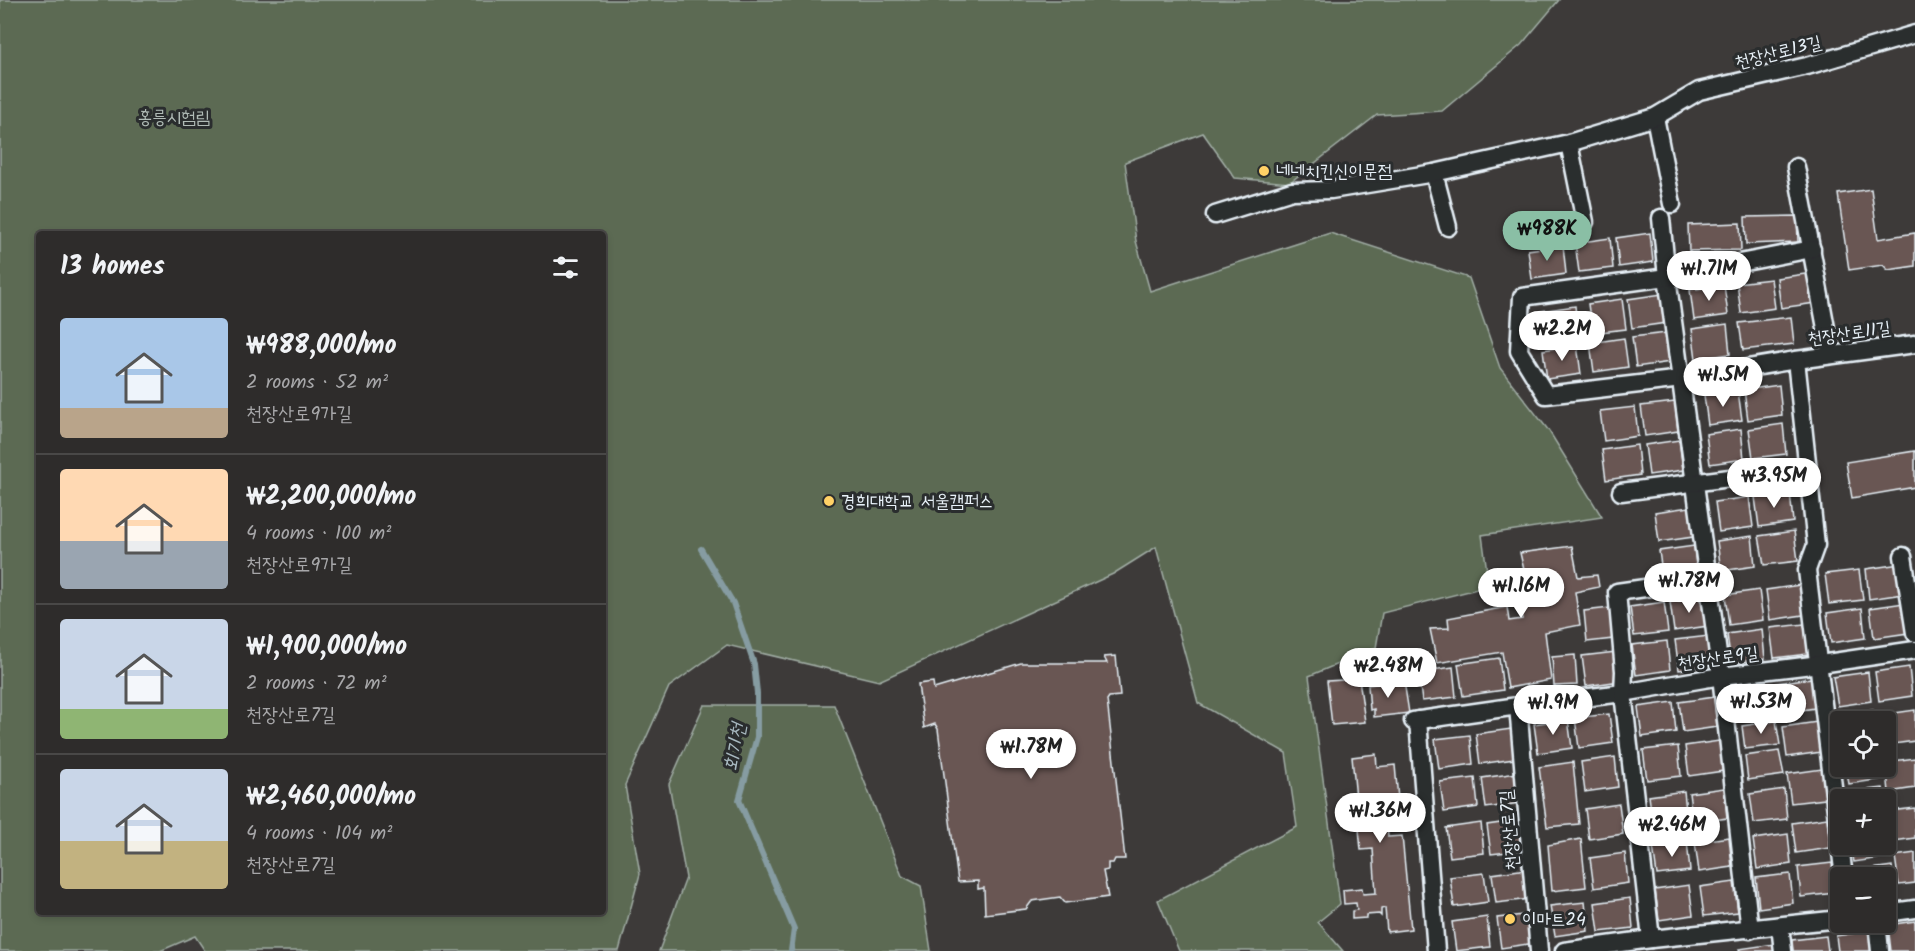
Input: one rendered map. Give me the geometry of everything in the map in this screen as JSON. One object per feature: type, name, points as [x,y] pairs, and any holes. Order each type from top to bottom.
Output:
[{"type":"street","name":"천장산로13길","points":[[1215,215],[1292,191],[1331,190],[1434,172],[1569,142],[1654,117],[1699,91],[1807,66],[1915,34]]},
{"type":"street","points":[[1654,117],[1672,204]]},
{"type":"street","points":[[1569,142],[1585,222]]},
{"type":"street","points":[[1796,167],[1831,355]]},
{"type":"street","points":[[1434,172],[1448,227]]},
{"type":"street","points":[[1661,218],[1721,676],[1750,930]]},
{"type":"street","points":[[1667,277],[1812,249]]},
{"type":"street","name":"천장산로11길","points":[[1667,277],[1522,297],[1520,351],[1546,395],[1682,380],[1796,360],[1915,344]]},
{"type":"street","points":[[1796,360],[1816,545],[1808,570],[1843,867]]},
{"type":"street","points":[[1621,492],[1807,468]]},
{"type":"street","points":[[1903,556],[1915,633]]},
{"type":"street","points":[[1651,939],[1623,693],[1624,671],[1617,592],[1659,586]]},
{"type":"street","name":"천장산로9길","points":[[1436,951],[1415,721],[1915,650]]},
{"type":"street","name":"천장산로7길","points":[[1518,706],[1539,951]]},
{"type":"street","points":[[1896,912],[1915,909]]},
{"type":"street","points":[[1564,951],[1651,939],[1830,920]]},
{"type":"street","points":[[1780,926],[1783,951]]},
{"type":"street","points":[[1878,933],[1880,951]]},
{"type":"green space","name":"홍릉시험림","points":[[0,0],[1559,0],[1521,45],[1442,111],[1377,115],[1289,183],[1235,178],[1203,133],[1125,162],[1136,241],[1150,291],[1330,233],[1469,278],[1500,368],[1549,431],[1602,517],[1482,535],[1489,586],[1382,613],[1376,648],[1309,676],[1340,904],[1318,922],[1343,951],[1179,951],[1158,900],[1297,827],[1286,753],[1198,703],[1156,547],[1113,574],[879,681],[727,645],[669,687],[625,785],[640,874],[619,951],[205,951],[195,936],[160,951],[0,951]]},
{"type":"green space","points":[[704,705],[834,705],[902,876],[921,886],[931,951],[659,951],[686,878],[669,784]]},
{"type":"building","points":[[1871,189],[1878,239],[1915,233],[1915,266],[1888,270],[1883,265],[1849,270],[1838,194]]},
{"type":"building","points":[[1797,216],[1798,242],[1746,244],[1745,217]]},
{"type":"building","points":[[1740,223],[1741,250],[1689,251],[1688,225]]},
{"type":"building","points":[[1650,233],[1653,262],[1619,267],[1616,238]]},
{"type":"building","points":[[1610,238],[1613,268],[1579,272],[1575,243]]},
{"type":"building","points":[[1563,245],[1566,274],[1532,279],[1528,250]]},
{"type":"building","points":[[1812,273],[1815,303],[1781,308],[1777,278]]},
{"type":"building","points":[[1771,279],[1775,308],[1741,313],[1737,283]]},
{"type":"building","points":[[1724,285],[1728,315],[1694,320],[1690,290]]},
{"type":"building","points":[[1662,294],[1666,323],[1632,328],[1628,299]]},
{"type":"building","points":[[1622,299],[1626,329],[1592,333],[1588,304]]},
{"type":"building","points":[[1575,306],[1578,335],[1545,340],[1541,311]]},
{"type":"building","points":[[1791,317],[1794,344],[1743,350],[1739,323]]},
{"type":"building","points":[[1727,324],[1730,354],[1696,359],[1692,329]]},
{"type":"building","points":[[1667,333],[1670,362],[1636,367],[1632,337]]},
{"type":"building","points":[[1624,338],[1628,367],[1594,372],[1590,343]]},
{"type":"building","points":[[1577,345],[1581,374],[1547,379],[1543,350]]},
{"type":"building","points":[[1779,385],[1782,415],[1748,420],[1744,390]]},
{"type":"building","points":[[1738,391],[1742,420],[1708,425],[1704,395]]},
{"type":"building","points":[[1675,402],[1678,431],[1645,436],[1641,406]]},
{"type":"building","points":[[1635,407],[1638,436],[1604,441],[1600,411]]},
{"type":"building","points":[[1783,424],[1786,454],[1753,458],[1749,429]]},
{"type":"building","points":[[1741,429],[1744,459],[1710,464],[1706,434]]},
{"type":"building","points":[[1679,440],[1683,470],[1649,475],[1645,445]]},
{"type":"building","points":[[1637,445],[1640,475],[1606,480],[1602,450]]},
{"type":"building","points":[[1915,451],[1915,487],[1852,498],[1846,462]]},
{"type":"building","points":[[1790,492],[1793,522],[1759,527],[1755,497]]},
{"type":"building","points":[[1749,497],[1753,527],[1719,532],[1715,502]]},
{"type":"building","points":[[1689,507],[1693,537],[1659,542],[1655,512]]},
{"type":"building","points":[[1794,531],[1798,561],[1764,565],[1759,536]]},
{"type":"building","points":[[1752,536],[1755,566],[1721,571],[1717,541]]},
{"type":"building","points":[[1572,546],[1578,577],[1597,575],[1599,587],[1575,592],[1580,625],[1545,632],[1551,680],[1508,688],[1502,652],[1437,663],[1430,629],[1449,628],[1448,618],[1507,607],[1509,621],[1522,619],[1516,572],[1524,570],[1520,553]]},
{"type":"building","points":[[1694,546],[1697,575],[1688,577],[1682,587],[1673,579],[1663,580],[1659,551]]},
{"type":"building","points":[[1900,564],[1903,594],[1869,599],[1866,569]]},
{"type":"building","points":[[1859,570],[1863,600],[1829,604],[1825,574]]},
{"type":"building","points":[[1800,585],[1803,615],[1770,620],[1766,590]]},
{"type":"building","points":[[1759,590],[1763,620],[1729,625],[1725,595]]},
{"type":"building","points":[[1705,597],[1708,626],[1674,631],[1670,602]]},
{"type":"building","points":[[1664,602],[1668,632],[1634,636],[1630,607]]},
{"type":"building","points":[[1904,603],[1908,633],[1874,638],[1870,608]]},
{"type":"building","points":[[1610,608],[1613,639],[1587,642],[1584,611]]},
{"type":"building","points":[[1862,608],[1865,638],[1831,643],[1827,613]]},
{"type":"building","points":[[1804,624],[1808,654],[1774,658],[1770,628]]},
{"type":"building","points":[[1762,629],[1765,659],[1731,663],[1727,634]]},
{"type":"building","points":[[1709,636],[1713,665],[1679,670],[1675,640]]},
{"type":"building","points":[[1667,641],[1670,670],[1636,675],[1632,645]]},
{"type":"building","points":[[1616,652],[1620,681],[1586,686],[1582,656]]},
{"type":"building","points":[[1575,655],[1577,685],[1554,686],[1552,657]]},
{"type":"building","points":[[1116,656],[1120,696],[1109,697],[1107,700],[1125,859],[1115,859],[1113,863],[1108,863],[1108,870],[1103,871],[1108,897],[1065,903],[1060,897],[1032,901],[1026,909],[985,914],[984,888],[978,889],[978,881],[958,882],[938,729],[935,724],[924,728],[918,684],[933,682],[934,689],[1021,663],[1107,663],[1104,657]]},
{"type":"building","points":[[1499,658],[1503,690],[1463,696],[1458,664]]},
{"type":"building","points":[[1453,667],[1456,697],[1422,701],[1418,672]]},
{"type":"building","points":[[1909,667],[1912,696],[1879,701],[1875,672]]},
{"type":"building","points":[[1868,672],[1871,701],[1838,706],[1833,677]]},
{"type":"building","points":[[1811,678],[1815,708],[1781,713],[1777,683]]},
{"type":"building","points":[[1359,679],[1365,722],[1332,725],[1327,681]]},
{"type":"building","points":[[1404,681],[1409,713],[1374,717],[1374,709],[1370,710],[1368,685]]},
{"type":"building","points":[[1770,684],[1773,713],[1740,718],[1736,688]]},
{"type":"building","points":[[1714,697],[1717,727],[1683,732],[1679,702]]},
{"type":"building","points":[[1673,702],[1676,732],[1642,737],[1638,707]]},
{"type":"building","points":[[1915,710],[1915,741],[1896,744],[1896,713]]},
{"type":"building","points":[[1609,714],[1613,743],[1579,748],[1575,718]]},
{"type":"building","points":[[1568,719],[1572,748],[1538,753],[1534,724]]},
{"type":"building","points":[[1776,721],[1780,745],[1745,749],[1742,726]]},
{"type":"building","points":[[1817,722],[1821,752],[1787,757],[1783,727]]},
{"type":"building","points":[[1511,729],[1514,759],[1480,764],[1476,734]]},
{"type":"building","points":[[1470,735],[1473,764],[1439,769],[1435,739]]},
{"type":"building","points":[[1719,741],[1723,771],[1689,776],[1685,746]]},
{"type":"building","points":[[1678,746],[1681,776],[1647,780],[1643,750]]},
{"type":"building","points":[[1779,751],[1784,775],[1748,780],[1745,756]]},
{"type":"building","points":[[1376,754],[1377,767],[1395,765],[1400,822],[1387,823],[1388,837],[1402,836],[1411,929],[1387,932],[1385,908],[1381,909],[1381,916],[1379,914],[1366,915],[1366,918],[1352,919],[1352,911],[1357,910],[1356,903],[1344,904],[1343,890],[1362,888],[1363,894],[1376,893],[1373,849],[1361,850],[1352,757]]},
{"type":"building","points":[[1615,757],[1618,787],[1585,792],[1581,762]]},
{"type":"building","points":[[1915,758],[1915,788],[1896,791],[1896,789],[1889,789],[1888,777],[1896,777],[1896,761]]},
{"type":"building","points":[[1573,762],[1579,824],[1547,827],[1539,767]]},
{"type":"building","points":[[1822,769],[1825,799],[1791,803],[1787,774]]},
{"type":"building","points":[[1517,773],[1520,803],[1486,808],[1482,778]]},
{"type":"building","points":[[1848,777],[1882,777],[1882,779],[1849,784]]},
{"type":"building","points":[[1475,778],[1478,807],[1444,812],[1440,782]]},
{"type":"building","points":[[1724,788],[1727,818],[1693,823],[1689,793]]},
{"type":"building","points":[[1784,789],[1787,819],[1754,823],[1750,794]]},
{"type":"building","points":[[1684,791],[1687,821],[1653,825],[1649,796]]},
{"type":"building","points":[[1619,804],[1623,834],[1589,839],[1585,809]]},
{"type":"building","points":[[1915,808],[1915,838],[1896,841],[1896,810]]},
{"type":"building","points":[[1827,818],[1830,848],[1796,853],[1792,823]]},
{"type":"building","points":[[1521,820],[1524,850],[1491,854],[1487,825]]},
{"type":"building","points":[[1481,823],[1484,853],[1450,857],[1446,828]]},
{"type":"building","points":[[1788,834],[1791,864],[1757,869],[1753,839]]},
{"type":"building","points":[[1729,837],[1732,867],[1699,872],[1695,842]]},
{"type":"building","points":[[1581,839],[1586,887],[1552,891],[1548,845]]},
{"type":"building","points":[[1687,841],[1690,871],[1657,875],[1653,846]]},
{"type":"building","points":[[1625,853],[1628,883],[1594,888],[1590,858]]},
{"type":"building","points":[[1915,853],[1915,883],[1899,885],[1895,856]]},
{"type":"building","points":[[1853,855],[1887,855],[1887,857],[1854,862]]},
{"type":"building","points":[[1832,863],[1830,894],[1801,897],[1798,867]]},
{"type":"building","points":[[1526,869],[1530,899],[1496,903],[1492,874]]},
{"type":"building","points":[[1484,873],[1488,902],[1454,907],[1450,877]]},
{"type":"building","points":[[1790,874],[1793,903],[1759,908],[1756,878]]},
{"type":"building","points":[[1734,882],[1738,912],[1704,916],[1700,887]]},
{"type":"building","points":[[1689,885],[1693,915],[1659,920],[1655,890]]},
{"type":"building","points":[[1630,898],[1633,928],[1599,932],[1595,903]]},
{"type":"building","points":[[1585,902],[1588,931],[1555,936],[1550,906]]},
{"type":"building","points":[[1532,914],[1535,943],[1501,948],[1497,918]]},
{"type":"building","points":[[1487,917],[1490,947],[1456,951],[1452,922]]},
{"type":"building","points":[[1915,921],[1915,951],[1891,951],[1889,933],[1896,933],[1896,924]]},
{"type":"building","points":[[1870,933],[1872,951],[1838,951],[1836,936]]},
{"type":"building","points":[[1826,936],[1828,951],[1793,951],[1792,940]]},
{"type":"building","points":[[1774,944],[1775,951],[1740,951],[1739,949]]},
{"type":"waterway","name":"회기천","points":[[701,549],[733,603],[754,664],[757,693],[757,737],[739,800],[794,929],[791,951]]},
{"type":"place","name":"네네치킨신이문점","points":[[1264,171]]},
{"type":"place","name":"경희대학교 서울캠퍼스","points":[[829,501]]},
{"type":"place","name":"이마트24","points":[[1510,919]]}]
